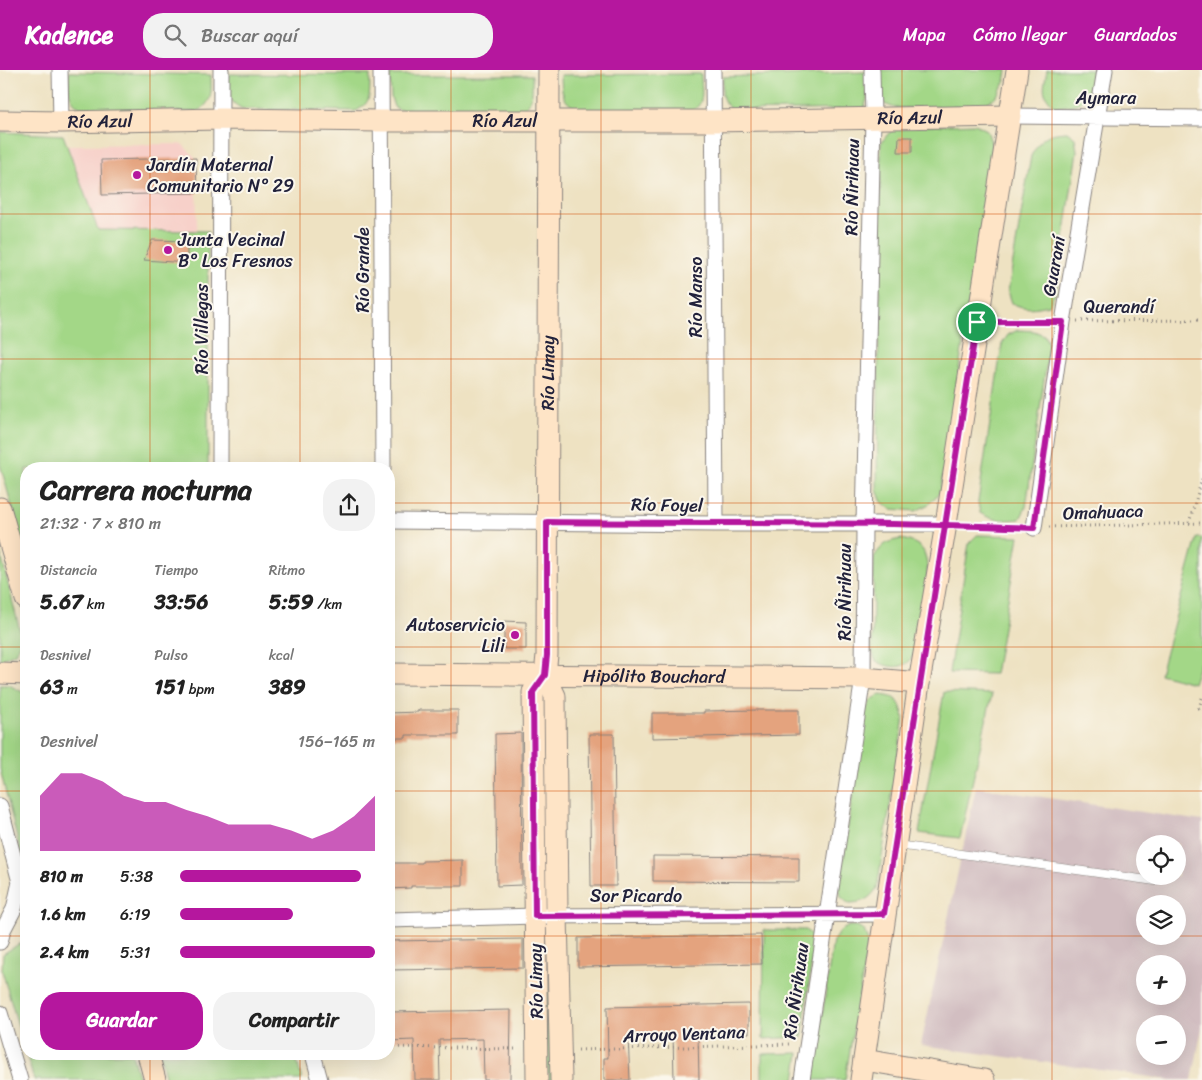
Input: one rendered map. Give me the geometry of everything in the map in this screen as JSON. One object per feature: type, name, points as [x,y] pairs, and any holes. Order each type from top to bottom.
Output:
[{"type":"street","points":[[60,70],[61,122]]},
{"type":"street","name":"Río Villegas","points":[[220,462],[221,70]]},
{"type":"street","name":"Río Grande","points":[[380,70],[383,462]]},
{"type":"street","name":"Río Limay","points":[[537,1080],[533,692],[545,675],[547,655],[549,70]]},
{"type":"street","name":"Río Manso","points":[[713,70],[716,524]]},
{"type":"street","name":"Río Ñirihuau","points":[[802,1080],[863,678],[864,524],[873,118],[872,70]]},
{"type":"street","points":[[984,1080],[863,1070],[894,845],[1017,70]]},
{"type":"street","name":"Guaraní","points":[[1034,528],[1063,322],[1105,70]]},
{"type":"street","name":"Río Azul","points":[[0,121],[61,122],[221,119],[713,121],[1009,116]]},
{"type":"street","name":"Aymara","points":[[1009,116],[1202,118]]},
{"type":"street","points":[[0,508],[20,578]]},
{"type":"street","name":"Río Foyel","points":[[395,521],[946,524]]},
{"type":"street","points":[[0,673],[20,674]]},
{"type":"street","name":"Hipólito Bouchard","points":[[395,674],[863,678],[919,683]]},
{"type":"street","name":"Río Limay","points":[[545,675],[555,696],[561,1080]]},
{"type":"street","points":[[0,806],[20,882],[14,909],[1,934]]},
{"type":"street","name":"Sor Picardo","points":[[395,920],[557,915],[884,914]]},
{"type":"street","points":[[0,1013],[20,1080]]},
{"type":"street","points":[[150,1060],[155,1080]]},
{"type":"street","points":[[315,1060],[320,1080]]},
{"type":"lane","points":[[894,845],[1136,878]]},
{"type":"path","name":"Querandí","points":[[977,322],[1202,320]]},
{"type":"path","points":[[1189,523],[1202,479]]},
{"type":"path","name":"Omahuaca","points":[[946,524],[1034,528],[1202,523]]},
{"type":"path","points":[[1200,708],[1202,698]]},
{"type":"path","name":"Arroyo Ventana","points":[[561,1051],[807,1044]]},
{"type":"path","points":[[395,1047],[537,1050]]},
{"type":"shaded area","name":"Jardín Maternal Comunitario N° 29","points":[[182,144],[196,158],[197,231],[98,230],[67,145]]},
{"type":"shaded area","points":[[976,787],[1202,821],[1202,1028],[1192,1080],[1172,1080],[921,1045]]},
{"type":"green space","points":[[879,70],[1007,70],[1005,82],[996,97],[982,106],[895,108],[884,104],[879,94]]},
{"type":"green space","points":[[1047,70],[1093,70],[1090,88],[1085,99],[1074,105],[1056,107],[1047,98],[1044,90]]},
{"type":"green space","points":[[69,72],[211,75],[211,92],[206,105],[196,112],[81,108],[76,105],[69,93]]},
{"type":"green space","points":[[867,72],[867,99],[864,109],[734,111],[726,104],[722,96],[723,77]]},
{"type":"green space","points":[[228,74],[370,75],[370,92],[368,100],[356,111],[243,109],[230,99]]},
{"type":"green space","points":[[701,74],[701,100],[692,111],[579,110],[566,100],[561,75]]},
{"type":"green space","points":[[390,75],[532,75],[532,96],[528,105],[519,112],[403,111],[394,107],[391,97]]},
{"type":"green space","points":[[975,124],[987,130],[993,148],[940,492],[929,504],[916,511],[891,509],[882,502],[877,490],[881,143],[897,127]]},
{"type":"green space","points":[[0,132],[63,135],[98,230],[208,231],[208,462],[20,462],[20,535],[0,464]]},
{"type":"green space","points":[[1067,132],[1075,138],[1077,151],[1056,292],[1049,305],[1035,308],[1021,307],[1012,303],[1008,291],[1031,156],[1044,138],[1049,135]]},
{"type":"green space","points":[[1018,330],[1034,331],[1044,335],[1049,345],[1026,507],[1020,519],[999,520],[980,513],[978,502],[1002,344],[1008,335]]},
{"type":"green space","points":[[977,535],[1019,536],[995,674],[949,673],[969,543]]},
{"type":"green space","points":[[1197,538],[1202,538],[1202,657],[1193,683],[1160,674]]},
{"type":"green space","points":[[902,539],[917,545],[924,552],[927,580],[915,651],[909,662],[892,667],[875,660],[872,650],[874,557],[886,544]]},
{"type":"green space","points":[[0,552],[20,631],[20,643],[15,653],[0,660]]},
{"type":"green space","points":[[0,685],[9,685],[20,691],[20,850],[0,769]]},
{"type":"green space","points":[[944,692],[992,694],[960,838],[919,833]]},
{"type":"green space","points":[[880,695],[897,700],[904,717],[877,888],[865,900],[848,903],[841,897],[839,886],[865,711],[871,700]]},
{"type":"green space","points":[[849,926],[857,926],[864,930],[868,942],[845,1080],[813,1080],[833,941],[840,931]]},
{"type":"green space","points":[[545,930],[548,930],[554,1080],[544,1080]]},
{"type":"green space","points":[[764,930],[805,930],[811,934],[814,944],[802,1037],[763,1039]]},
{"type":"green space","points":[[20,944],[20,1032],[2,971],[3,954]]},
{"type":"green space","points":[[799,1053],[795,1080],[762,1080],[762,1054]]},
{"type":"green space","points":[[28,1060],[134,1060],[139,1080],[34,1080]]},
{"type":"green space","points":[[161,1060],[297,1060],[302,1080],[166,1080]]},
{"type":"building","points":[[899,137],[912,137],[912,152],[898,152]]},
{"type":"building","name":"Jardín Maternal Comunitario N° 29","points":[[196,158],[197,193],[102,195],[101,160]]},
{"type":"building","name":"Junta Vecinal B° Los Fresnos","points":[[152,240],[187,241],[187,263],[144,260]]},
{"type":"building","name":"Autoservicio Lili","points":[[504,621],[526,622],[526,649],[504,649]]},
{"type":"building","points":[[418,710],[458,710],[458,735],[406,735],[406,738],[395,738],[395,713],[418,712]]},
{"type":"building","points":[[799,710],[799,735],[652,738],[652,713]]},
{"type":"building","points":[[521,733],[522,885],[497,886],[495,734]]},
{"type":"building","points":[[589,734],[614,734],[616,886],[591,886]]},
{"type":"building","points":[[653,856],[799,857],[799,882],[653,881]]},
{"type":"building","points":[[463,860],[463,886],[411,886],[411,888],[395,889],[395,863],[422,863],[422,861]]},
{"type":"building","points":[[761,935],[762,964],[578,967],[578,938]]},
{"type":"building","points":[[523,939],[523,968],[395,970],[395,941]]},
{"type":"building","points":[[749,1004],[749,1033],[698,1034],[699,1080],[674,1080],[673,1034],[628,1035],[630,1080],[604,1080],[604,1058],[608,1058],[607,1007]]},
{"type":"building","points":[[511,1010],[510,1080],[484,1080],[483,1039],[439,1040],[440,1080],[415,1080],[414,1040],[395,1041],[395,1012]]},
{"type":"place","name":"Jardín Maternal Comunitario N° 29","points":[[137,175]]},
{"type":"place","name":"Junta Vecinal B° Los Fresnos","points":[[168,250]]},
{"type":"place","name":"Autoservicio Lili","points":[[515,635]]},
{"type":"route","points":[[977,322],[946,524],[919,683],[884,914],[535,916],[533,692],[545,675],[547,655],[547,522],[946,524],[1034,528],[1063,322],[977,322]]}]
